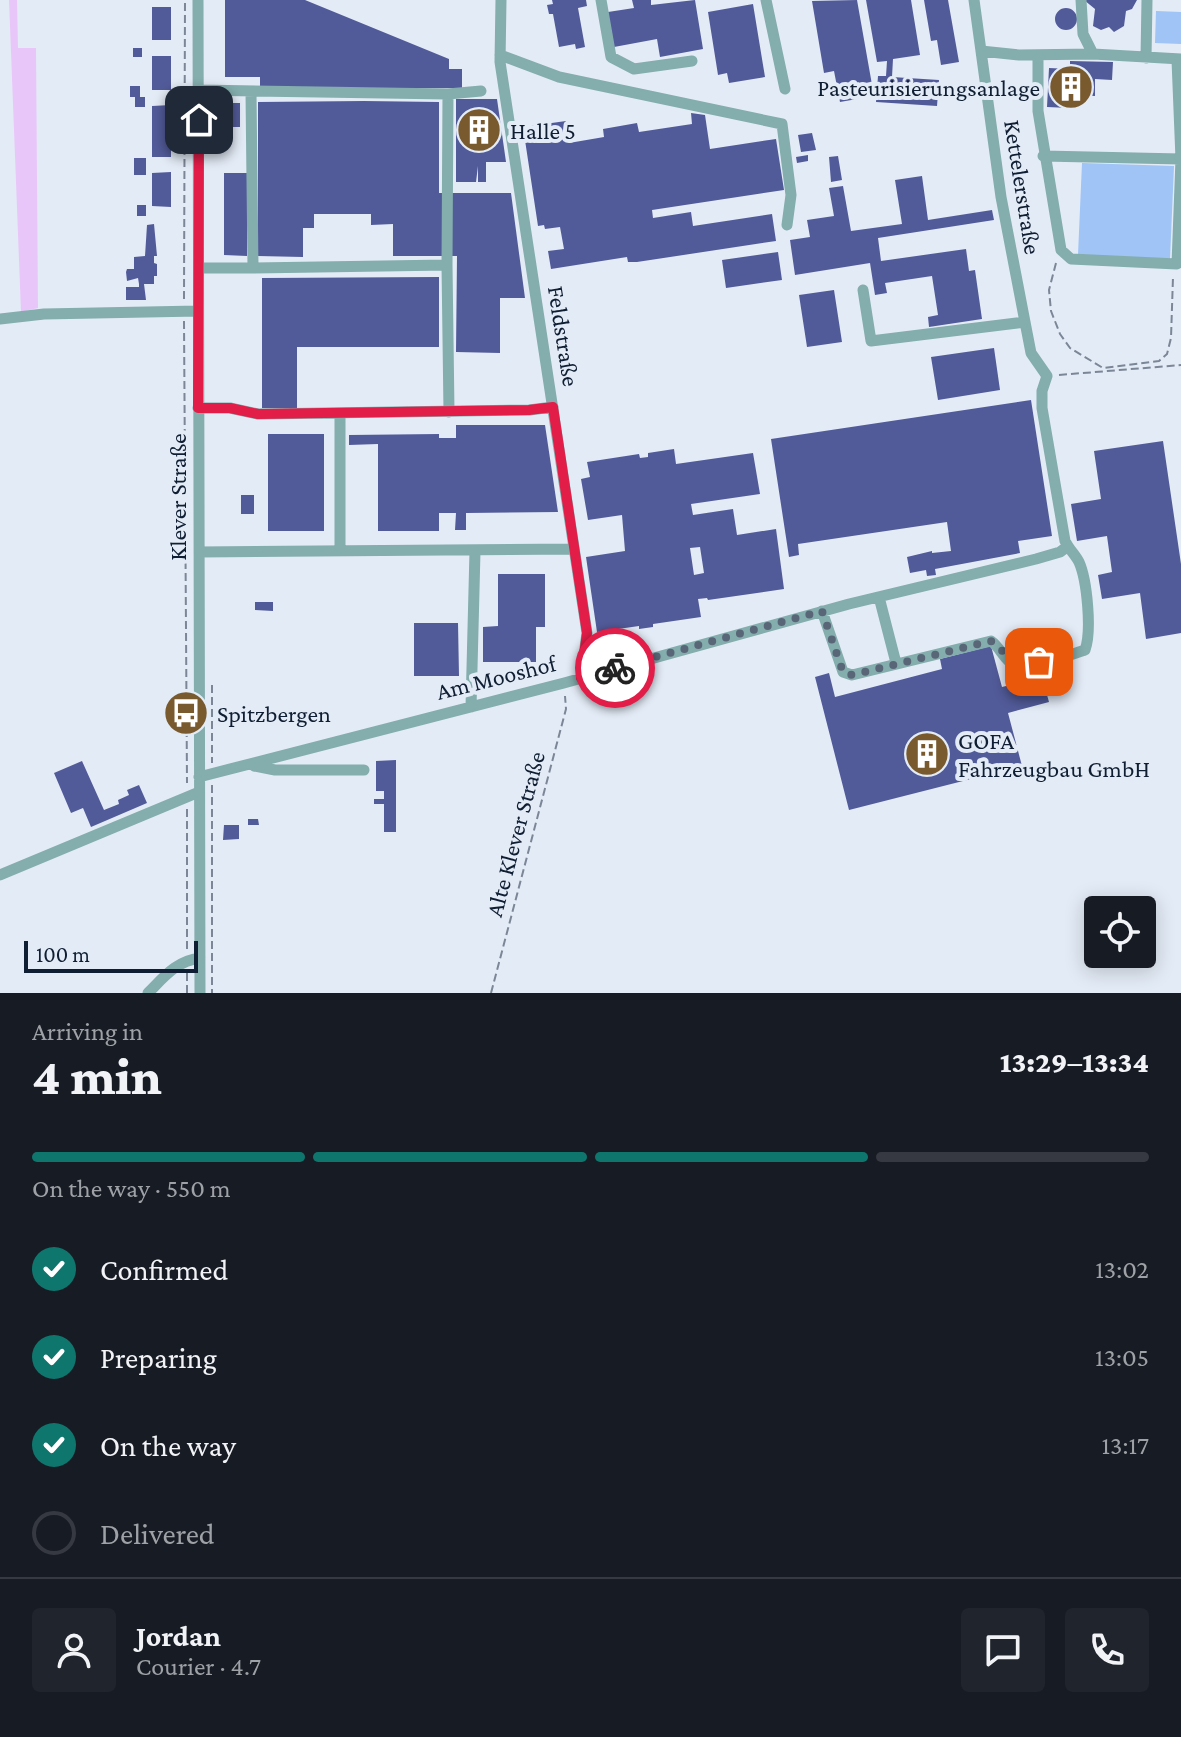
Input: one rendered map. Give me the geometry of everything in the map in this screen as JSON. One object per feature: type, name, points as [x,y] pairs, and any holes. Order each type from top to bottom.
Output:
[{"type":"street","name":"Klever Straße","points":[[198,0],[199,792],[194,959],[200,993]]},
{"type":"street","name":"Feldstraße","points":[[501,0],[500,55],[587,633],[581,678]]},
{"type":"street","points":[[601,0],[611,57],[634,69],[692,61]]},
{"type":"street","points":[[766,0],[785,89]]},
{"type":"street","name":"Kettelerstraße","points":[[974,0],[1001,197],[1031,353],[1047,376]]},
{"type":"street","points":[[1081,0],[1083,34],[1093,54]]},
{"type":"street","points":[[1146,58],[1147,0]]},
{"type":"street","points":[[981,51],[1179,60],[1181,159],[1177,264],[1071,259],[1061,250],[1043,156],[1038,111],[1038,55]]},
{"type":"street","points":[[500,55],[559,77],[782,124],[791,195],[787,225]]},
{"type":"street","points":[[199,90],[448,94],[481,91]]},
{"type":"street","points":[[251,93],[253,268]]},
{"type":"street","points":[[448,94],[449,412]]},
{"type":"street","points":[[1043,156],[1181,159]]},
{"type":"street","points":[[199,268],[447,265]]},
{"type":"street","points":[[863,290],[871,341],[1025,322]]},
{"type":"street","points":[[0,319],[44,314],[198,311]]},
{"type":"street","points":[[822,611],[843,672],[852,675],[991,641],[1013,665],[1021,666],[1085,650],[1090,625],[1080,563],[1065,541],[1042,408],[1042,391],[1047,376]]},
{"type":"street","points":[[198,408],[230,408],[258,414],[449,412],[553,407]]},
{"type":"street","points":[[340,413],[340,551]]},
{"type":"street","name":"Am Mooshof","points":[[199,777],[564,683],[822,611],[1036,559],[1060,552],[1068,546]]},
{"type":"street","points":[[199,552],[574,549]]},
{"type":"street","points":[[471,707],[475,551]]},
{"type":"street","points":[[879,597],[896,663]]},
{"type":"street","points":[[249,765],[275,770],[364,770]]},
{"type":"street","points":[[0,875],[199,792]]},
{"type":"street","points":[[148,993],[174,967],[194,959]]},
{"type":"path","points":[[185,0],[187,795],[194,959],[187,993]]},
{"type":"path","points":[[1061,250],[1049,290],[1051,311],[1060,334],[1070,348],[1103,368],[1159,361],[1167,354],[1171,338],[1173,264]]},
{"type":"path","points":[[1047,376],[1181,365]]},
{"type":"path","name":"Alte Klever Straße","points":[[491,993],[566,709],[564,683]]},
{"type":"path","points":[[212,775],[212,993]]},
{"type":"shaded area","points":[[9,0],[17,0],[18,48],[36,48],[38,308],[21,312]]},
{"type":"water","points":[[1156,11],[1181,12],[1181,44],[1155,43]]},
{"type":"water","points":[[1082,163],[1174,166],[1170,259],[1078,255]]},
{"type":"building","points":[[225,0],[305,0],[449,59],[449,69],[462,69],[462,88],[260,89],[260,77],[225,77]]},
{"type":"building","points":[[552,0],[586,0],[587,6],[578,8],[585,47],[576,49],[575,44],[559,47],[553,14],[549,14],[547,5],[553,4]]},
{"type":"building","points":[[632,0],[651,0],[651,5],[695,0],[703,49],[660,57],[657,39],[614,47],[608,12],[634,8]]},
{"type":"building","points":[[857,0],[874,96],[840,102],[834,71],[824,73],[812,1]]},
{"type":"building","points":[[866,0],[911,0],[920,55],[893,59],[892,77],[939,80],[937,106],[876,102],[878,76],[886,76],[887,61],[877,62]]},
{"type":"building","points":[[924,0],[948,0],[959,62],[941,65],[937,40],[931,41]]},
{"type":"building","points":[[1084,0],[1137,0],[1132,9],[1126,11],[1124,26],[1114,32],[1109,27],[1101,30],[1093,26],[1095,9]]},
{"type":"building","points":[[753,4],[765,77],[729,83],[727,73],[718,75],[708,12]]},
{"type":"building","points":[[152,7],[171,7],[171,40],[152,40]]},
{"type":"building","points":[[1066,8],[1074,11],[1077,19],[1074,27],[1066,30],[1058,27],[1055,19],[1058,11]]},
{"type":"building","points":[[133,48],[142,48],[142,57],[133,57]]},
{"type":"building","points":[[152,56],[171,56],[171,90],[152,90]]},
{"type":"building","name":"Pasteurisierungsanlage","points":[[1070,61],[1113,62],[1112,80],[1095,79],[1095,96],[1070,95],[1069,108],[1047,107],[1049,68],[1070,69]]},
{"type":"building","points":[[130,86],[140,86],[140,97],[145,97],[145,107],[135,107],[135,97],[130,97]]},
{"type":"building","name":"Halle 5","points":[[456,99],[497,99],[506,162],[486,162],[486,182],[478,182],[478,166],[476,182],[456,182]]},
{"type":"building","points":[[258,102],[439,102],[439,193],[511,193],[525,298],[500,298],[500,353],[456,352],[457,256],[393,256],[393,224],[371,225],[371,214],[314,214],[314,228],[303,228],[303,257],[258,256]]},
{"type":"building","points":[[225,103],[240,103],[240,127],[225,127]]},
{"type":"building","points":[[171,105],[171,157],[152,157],[152,106]]},
{"type":"building","points":[[691,113],[705,115],[710,149],[776,139],[784,190],[652,210],[653,218],[691,212],[693,226],[772,214],[776,241],[637,262],[628,262],[627,257],[551,269],[548,251],[564,249],[560,227],[545,229],[544,225],[538,226],[523,127],[566,121],[569,143],[604,137],[603,129],[637,123],[639,132],[692,124]]},
{"type":"building","points":[[812,133],[816,150],[801,152],[798,135]]},
{"type":"building","points":[[808,155],[808,161],[797,163],[796,157]]},
{"type":"building","points":[[838,156],[842,180],[831,182],[829,157]]},
{"type":"building","points":[[134,158],[146,158],[146,175],[134,175]]},
{"type":"building","points":[[171,172],[171,207],[152,206],[152,173]]},
{"type":"building","points":[[224,173],[247,173],[247,256],[224,255]]},
{"type":"building","points":[[922,176],[928,220],[992,210],[994,220],[878,238],[881,261],[966,249],[969,271],[975,270],[982,319],[929,327],[928,317],[938,315],[932,276],[885,283],[887,293],[875,295],[870,263],[795,275],[790,240],[810,237],[807,220],[834,216],[829,188],[843,186],[851,231],[902,224],[895,180]]},
{"type":"building","points":[[137,205],[146,205],[146,216],[137,216]]},
{"type":"building","points":[[154,224],[157,276],[154,276],[154,284],[144,284],[146,300],[126,300],[126,287],[139,287],[138,278],[127,281],[127,269],[134,269],[134,257],[145,256],[147,225]]},
{"type":"building","points":[[778,252],[782,280],[726,288],[722,260]]},
{"type":"building","points":[[439,277],[439,347],[297,347],[297,408],[262,408],[262,278]]},
{"type":"building","points":[[834,290],[842,342],[807,347],[799,295]]},
{"type":"building","points":[[994,348],[1000,390],[938,400],[931,357]]},
{"type":"building","points":[[1031,400],[1052,536],[1018,541],[1020,553],[935,569],[936,575],[927,576],[926,570],[910,573],[907,557],[932,551],[951,551],[947,522],[798,544],[799,555],[789,557],[771,439]]},
{"type":"building","points":[[456,425],[545,425],[558,512],[466,513],[466,530],[455,530],[456,513],[439,513],[439,531],[378,531],[378,444],[349,445],[349,435],[439,434],[439,438],[456,438]]},
{"type":"building","points":[[268,434],[324,434],[324,531],[268,531]]},
{"type":"building","points":[[1163,441],[1181,564],[1181,633],[1146,639],[1140,593],[1102,599],[1098,575],[1112,572],[1107,536],[1077,541],[1071,504],[1101,499],[1094,451]]},
{"type":"building","points":[[674,449],[676,464],[753,453],[760,494],[691,504],[693,515],[733,509],[737,535],[776,529],[784,589],[698,599],[701,617],[653,624],[653,627],[597,632],[586,557],[625,551],[622,515],[588,520],[581,479],[590,477],[587,462],[639,454],[640,458],[648,457],[648,453]],"holes":[[[700,547],[704,573],[694,575],[690,548]]]},
{"type":"building","points":[[241,495],[254,495],[254,514],[241,514]]},
{"type":"building","points":[[498,574],[545,574],[545,627],[536,627],[536,662],[483,662],[483,627],[498,626]]},
{"type":"building","points":[[255,602],[273,602],[273,611],[255,610]]},
{"type":"building","points":[[414,623],[458,623],[459,676],[414,676]]},
{"type":"building","points":[[991,646],[1002,687],[1042,677],[1049,702],[1008,713],[1022,766],[849,810],[815,677],[829,673],[835,697],[942,669],[940,659]]},
{"type":"building","points":[[396,760],[396,832],[384,832],[384,804],[374,804],[374,799],[384,799],[384,791],[376,791],[376,761]]},
{"type":"building","points":[[82,761],[104,810],[119,804],[118,800],[129,795],[127,790],[139,785],[147,803],[91,827],[83,808],[71,813],[54,773]]},
{"type":"building","points":[[248,819],[258,819],[259,825],[248,825]]},
{"type":"building","points":[[224,825],[239,825],[239,839],[223,840]]},
{"type":"way so far","points":[[615,668],[822,611],[843,672],[852,675],[991,641],[1013,665],[1039,662]]},
{"type":"place","name":"Pasteurisierungsanlage","points":[[1071,87]]},
{"type":"place","name":"Halle 5","points":[[479,130]]},
{"type":"place","name":"Spitzbergen","points":[[186,713]]},
{"type":"place","name":"GOFA Fahrzeugbau GmbH","points":[[927,754]]},
{"type":"route","points":[[199,120],[198,408],[230,408],[258,414],[529,410],[553,407],[587,633],[581,678],[615,668]]}]
